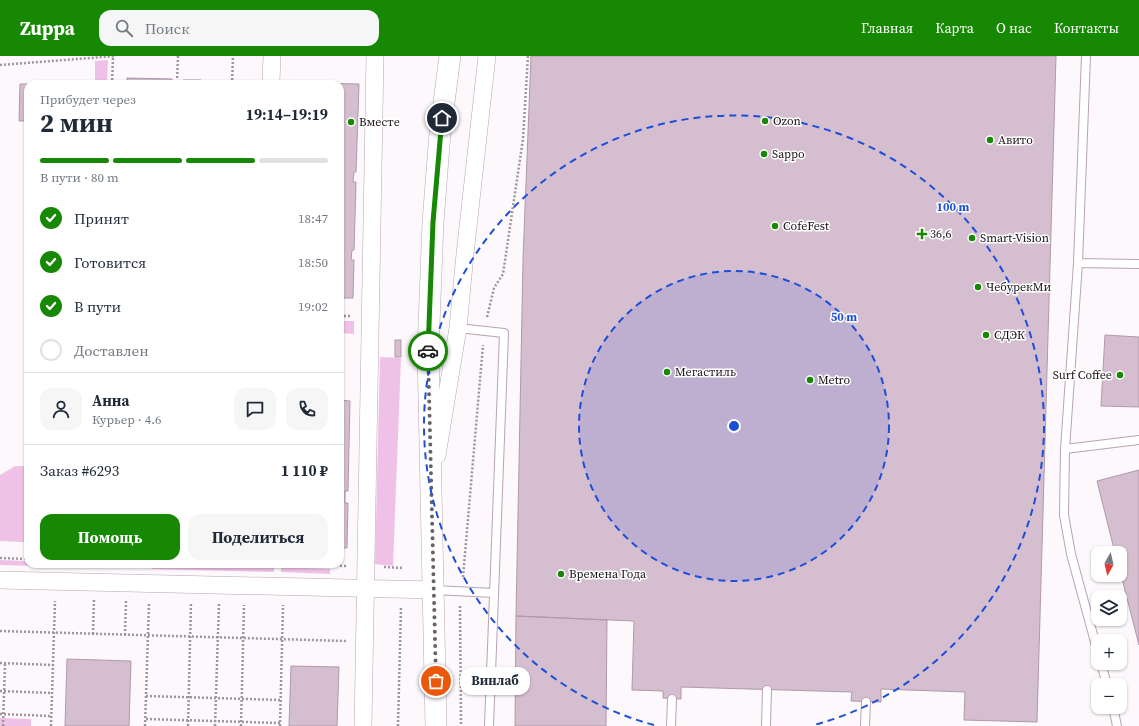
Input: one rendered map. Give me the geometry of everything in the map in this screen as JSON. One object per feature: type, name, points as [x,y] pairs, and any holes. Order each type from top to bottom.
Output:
[{"type":"street","points":[[271,80],[272,56]]},
{"type":"street","points":[[363,726],[375,56]]},
{"type":"street","points":[[436,726],[428,350],[434,207],[440,133],[450,56]]},
{"type":"street","points":[[432,483],[458,328],[464,254],[487,56]]},
{"type":"street","points":[[0,580],[402,588],[434,590]]},
{"type":"lane","points":[[1086,56],[1078,264],[1064,449],[1064,514],[1071,554],[1093,634]]},
{"type":"lane","points":[[1078,264],[1139,264]]},
{"type":"lane","points":[[458,328],[504,333],[489,726]]},
{"type":"lane","points":[[1064,449],[1139,440]]},
{"type":"lane","points":[[434,590],[494,593]]},
{"type":"lane","points":[[766,726],[767,690]]},
{"type":"lane","points":[[671,726],[672,698]]},
{"type":"lane","points":[[865,726],[866,702]]},
{"type":"lane","points":[[1114,714],[1117,726]]},
{"type":"path","points":[[112,80],[113,56]]},
{"type":"path","points":[[0,65],[116,56]]},
{"type":"path","points":[[177,80],[178,56]]},
{"type":"path","points":[[232,80],[233,56]]},
{"type":"path","points":[[0,558],[24,559]]},
{"type":"path","points":[[344,566],[403,568]]},
{"type":"path","points":[[398,726],[402,588]]},
{"type":"path","points":[[461,726],[459,612],[462,592]]},
{"type":"path","points":[[51,726],[55,598]]},
{"type":"path","points":[[86,599],[102,599]]},
{"type":"path","points":[[93,634],[94,599]]},
{"type":"path","points":[[118,600],[134,600]]},
{"type":"path","points":[[125,634],[126,600]]},
{"type":"path","points":[[141,601],[156,601]]},
{"type":"path","points":[[145,726],[149,601]]},
{"type":"path","points":[[184,602],[198,602]]},
{"type":"path","points":[[188,726],[191,602]]},
{"type":"path","points":[[212,603],[225,603]]},
{"type":"path","points":[[215,726],[219,603]]},
{"type":"path","points":[[238,604],[252,604]]},
{"type":"path","points":[[240,726],[244,604]]},
{"type":"path","points":[[276,605],[291,605]]},
{"type":"path","points":[[146,719],[280,724],[283,605]]},
{"type":"path","points":[[0,631],[364,642]]},
{"type":"path","points":[[0,663],[53,665]]},
{"type":"path","points":[[3,726],[2,714],[5,663]]},
{"type":"path","points":[[0,691],[52,693]]},
{"type":"path","points":[[146,696],[281,700]]},
{"type":"path","points":[[2,714],[51,716]]},
{"type":"shaded area","points":[[108,60],[107,80],[95,80],[95,61]]},
{"type":"shaded area","points":[[344,321],[354,321],[354,334],[344,333]]},
{"type":"shaded area","points":[[380,357],[401,358],[393,566],[375,564]]},
{"type":"shaded area","points":[[15,466],[24,466],[24,543],[0,541],[0,475]]},
{"type":"shaded area","points":[[0,560],[24,561],[24,566],[0,565]]},
{"type":"shaded area","points":[[274,568],[274,572],[152,569]]},
{"type":"shaded area","points":[[281,568],[330,569],[330,574],[281,572]]},
{"type":"shaded area","points":[[0,718],[31,719],[31,726],[0,726]]},
{"type":"building","points":[[531,56],[1056,56],[1037,722],[964,720],[965,692],[881,689],[881,702],[851,701],[852,692],[681,687],[681,699],[663,698],[663,691],[632,690],[634,621],[516,616],[523,260]]},
{"type":"building","points":[[127,78],[172,79],[172,80],[127,80]]},
{"type":"building","points":[[20,84],[24,84],[24,121],[19,121]]},
{"type":"building","points":[[344,84],[359,84],[356,172],[354,172],[353,182],[356,182],[354,250],[352,250],[351,260],[354,260],[353,298],[344,298]]},
{"type":"building","points":[[1105,335],[1139,337],[1139,407],[1101,406]]},
{"type":"building","points":[[395,340],[401,340],[401,357],[395,357]]},
{"type":"building","points":[[344,400],[350,401],[348,491],[345,491],[345,503],[348,503],[347,548],[344,548]]},
{"type":"building","points":[[1139,470],[1139,645],[1127,598],[1127,590],[1125,590],[1123,582],[1127,582],[1127,546],[1113,546],[1097,481]]},
{"type":"building","points":[[516,616],[607,620],[606,726],[515,726]]},
{"type":"building","points":[[67,659],[131,661],[129,726],[65,726]]},
{"type":"building","points":[[291,666],[339,667],[337,726],[289,726]]},
{"type":"way so far","points":[[428,351],[436,681]]},
{"type":"place","name":"Ozon","points":[[765,121]]},
{"type":"place","name":"Вместе","points":[[351,122]]},
{"type":"place","name":"Авито","points":[[990,140]]},
{"type":"place","name":"Sappo","points":[[764,154]]},
{"type":"place","name":"CofeFest","points":[[775,226]]},
{"type":"place","name":"36,6","points":[[922,234]]},
{"type":"place","name":"Smart-Vision","points":[[972,238]]},
{"type":"place","name":"ЧебурекМи","points":[[978,287]]},
{"type":"place","name":"СДЭК","points":[[986,335]]},
{"type":"place","name":"Мегастиль","points":[[667,372]]},
{"type":"place","name":"Surf Coffee","points":[[1120,375]]},
{"type":"place","name":"Metro","points":[[810,380]]},
{"type":"place","name":"Времена Года","points":[[561,574]]},
{"type":"place","name":"Винлаб","points":[[436,681]]},
{"type":"route","points":[[428,351],[433,222],[442,118]]}]
